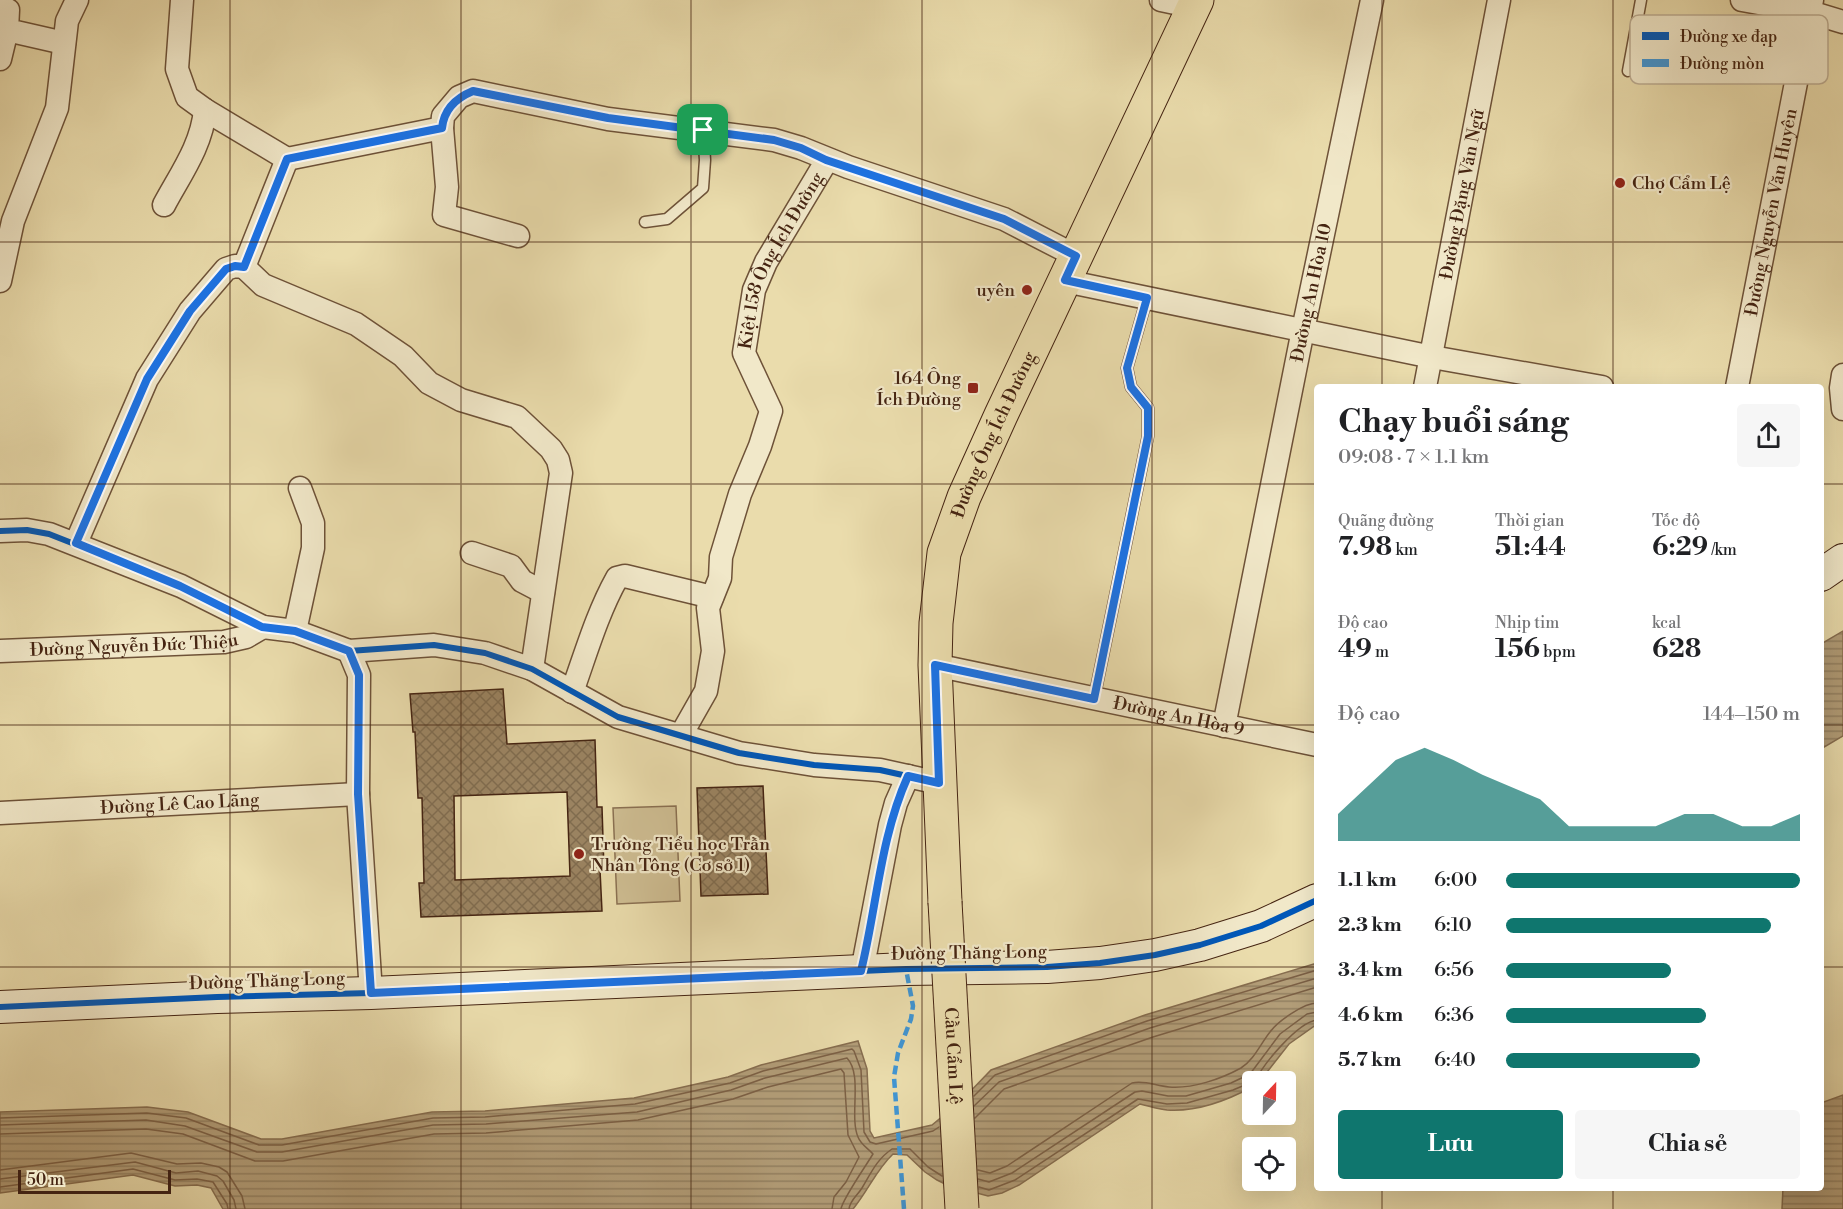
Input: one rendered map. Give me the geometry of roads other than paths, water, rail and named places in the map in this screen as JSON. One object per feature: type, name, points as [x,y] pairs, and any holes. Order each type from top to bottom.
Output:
[{"type":"main road","name":"Đường Ông Ích Đường","points":[[945,902],[923,779],[944,553],[964,497],[1196,4]]},
{"type":"main road","name":"Cầu Cẩm Lệ","points":[[945,902],[962,1209]]},
{"type":"street","points":[[0,281],[14,221],[57,108],[67,21],[77,0]]},
{"type":"street","points":[[182,0],[177,69],[187,97],[205,110],[287,159],[442,128],[447,188],[444,215],[518,236]]},
{"type":"street","points":[[1161,0],[1196,4]]},
{"type":"street","name":"Đường An Hòa 10","points":[[1224,726],[1372,0]]},
{"type":"street","name":"Đường Đặng Văn Ngữ","points":[[1426,384],[1499,0]]},
{"type":"street","points":[[1742,0],[1811,6],[1843,22]]},
{"type":"street","points":[[0,6],[8,10],[7,30],[0,59]]},
{"type":"street","points":[[7,30],[64,43]]},
{"type":"street","name":"Đường Nguyễn Văn Huyên","points":[[1738,384],[1796,84]]},
{"type":"street","name":"Kiệt 158 Ông Ích Đường","points":[[442,128],[443,116],[459,97],[473,91],[608,118],[774,140],[801,148],[826,160],[1004,219],[1071,268],[1147,298],[1432,357],[1585,384]]},
{"type":"street","points":[[164,205],[198,143],[203,130],[205,110]]},
{"type":"street","points":[[244,267],[287,159]]},
{"type":"street","name":"Kiệt 158 Ông Ích Đường","points":[[681,735],[706,691],[713,651],[708,608],[720,578],[721,557],[740,494],[760,446],[771,411],[744,353],[754,290],[766,262],[826,160]]},
{"type":"street","points":[[76,543],[147,379],[190,311],[226,269],[235,266],[244,267],[263,285],[356,324],[403,356],[429,383],[461,400],[517,417],[550,449],[558,460],[561,472],[532,669]]},
{"type":"street","points":[[1843,375],[1840,388],[1843,408]]},
{"type":"street","points":[[295,631],[313,549],[313,523],[300,488]]},
{"type":"street","points":[[0,531],[38,532],[76,543],[180,586],[262,627],[295,631],[349,651],[434,645],[485,653],[532,669],[618,717],[739,753],[814,765],[880,770],[923,779]]},
{"type":"street","points":[[472,553],[511,566],[522,581],[543,592]]},
{"type":"street","points":[[1824,573],[1843,560]]},
{"type":"street","points":[[572,692],[607,596],[617,578],[625,576],[712,597]]},
{"type":"street","name":"Đường Nguyễn Đức Thiệu","points":[[0,651],[224,642],[246,637],[262,627]]},
{"type":"street","points":[[349,651],[359,675],[358,794],[371,993]]},
{"type":"street","name":"Đường An Hòa 9","points":[[935,665],[1314,744]]},
{"type":"street","points":[[861,971],[896,803],[923,779]]},
{"type":"street","name":"Đường Lê Cao Lãng","points":[[0,813],[358,794]]},
{"type":"street","name":"Đường Thăng Long","points":[[0,1007],[861,971],[1047,967],[1100,963],[1155,955],[1200,945],[1261,926],[1314,901]]},
{"type":"lane","points":[[1638,15],[1641,0]]},
{"type":"lane","points":[[1628,71],[1630,60]]},
{"type":"lane","points":[[645,222],[667,219],[703,188],[705,160],[703,130]]},
{"type":"lane","points":[[1094,699],[1148,436],[1148,408],[1131,387],[1127,368],[1147,298]]},
{"type":"water","points":[[1843,631],[1843,736],[1824,747],[1824,642]]},
{"type":"water","points":[[1314,964],[1314,1026],[1289,1044],[1268,1071],[1242,1071],[1242,1092],[1222,1101],[1189,1109],[1167,1110],[1140,1104],[1019,1185],[1002,1193],[988,1196],[947,1185],[925,1172],[907,1155],[893,1154],[853,1209],[223,1209],[211,1188],[197,1185],[175,1186],[133,1175],[0,1193],[0,1112],[147,1107],[188,1112],[261,1139],[282,1139],[432,1112],[485,1111],[634,1098],[728,1077],[761,1065],[858,1041],[867,1069],[870,1131],[874,1138],[932,1125],[962,1100],[991,1070],[1145,1015]]},
{"type":"water","points":[[1843,1095],[1843,1209],[1782,1209],[1783,1191],[1824,1191],[1824,1102]]},
{"type":"place","name":"Chợ Cẩm Lệ","points":[[1620,183]]},
{"type":"place","name":"uyên","points":[[1027,290]]},
{"type":"place","name":"164 Ông Ích Đường","points":[[973,388]]},
{"type":"place","name":"Trường Tiểu học Trần Nhân Tông (Cơ sở 1)","points":[[579,854]]}]
